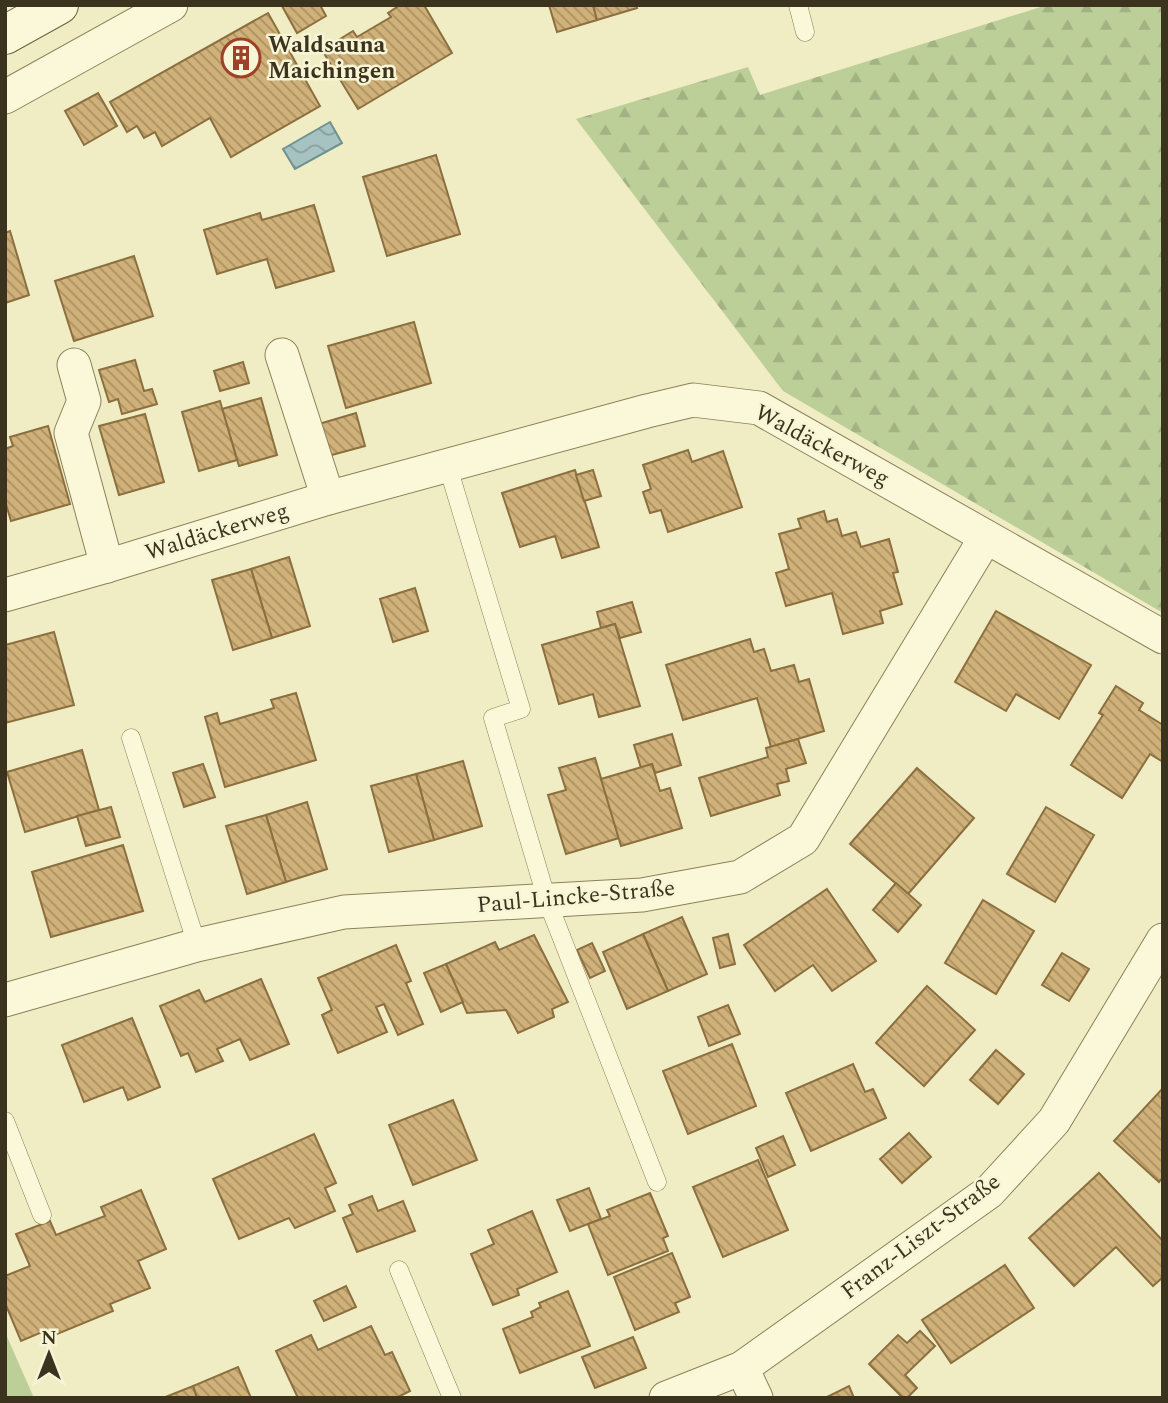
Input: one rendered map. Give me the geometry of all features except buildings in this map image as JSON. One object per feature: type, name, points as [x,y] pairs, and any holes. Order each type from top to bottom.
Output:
[{"type":"main road","points":[[5,35],[59,5]]},
{"type":"street","points":[[5,97],[171,5]]},
{"type":"street","points":[[282,355],[328,498]]},
{"type":"street","points":[[74,365],[84,401],[71,433],[107,566]]},
{"type":"street","name":"Waldäckerweg","points":[[5,595],[328,498],[693,400],[759,408],[1163,637]]},
{"type":"street","name":"Paul-Lincke-Straße","points":[[5,1000],[197,945],[344,912],[642,895],[740,877],[803,839],[986,537]]},
{"type":"street","name":"Franz-Liszt-Straße","points":[[666,1398],[742,1368],[989,1192],[1054,1121],[1163,940]]},
{"type":"street","points":[[742,1368],[756,1398]]},
{"type":"lane","points":[[797,5],[805,32]]},
{"type":"lane","points":[[448,467],[520,709],[493,718],[547,900],[657,1182]]},
{"type":"lane","points":[[131,737],[197,945]]},
{"type":"lane","points":[[5,1121],[42,1215]]},
{"type":"lane","points":[[399,1270],[452,1398]]},
{"type":"green space","points":[[1047,5],[1163,5],[1163,613],[783,391],[576,119],[748,67],[760,95]]},
{"type":"green space","points":[[5,1332],[34,1398],[5,1398]]},
{"type":"water","points":[[330,122],[342,143],[295,169],[283,149]]},
{"type":"place","name":"Waldsauna Maichingen","points":[[241,58]]}]
